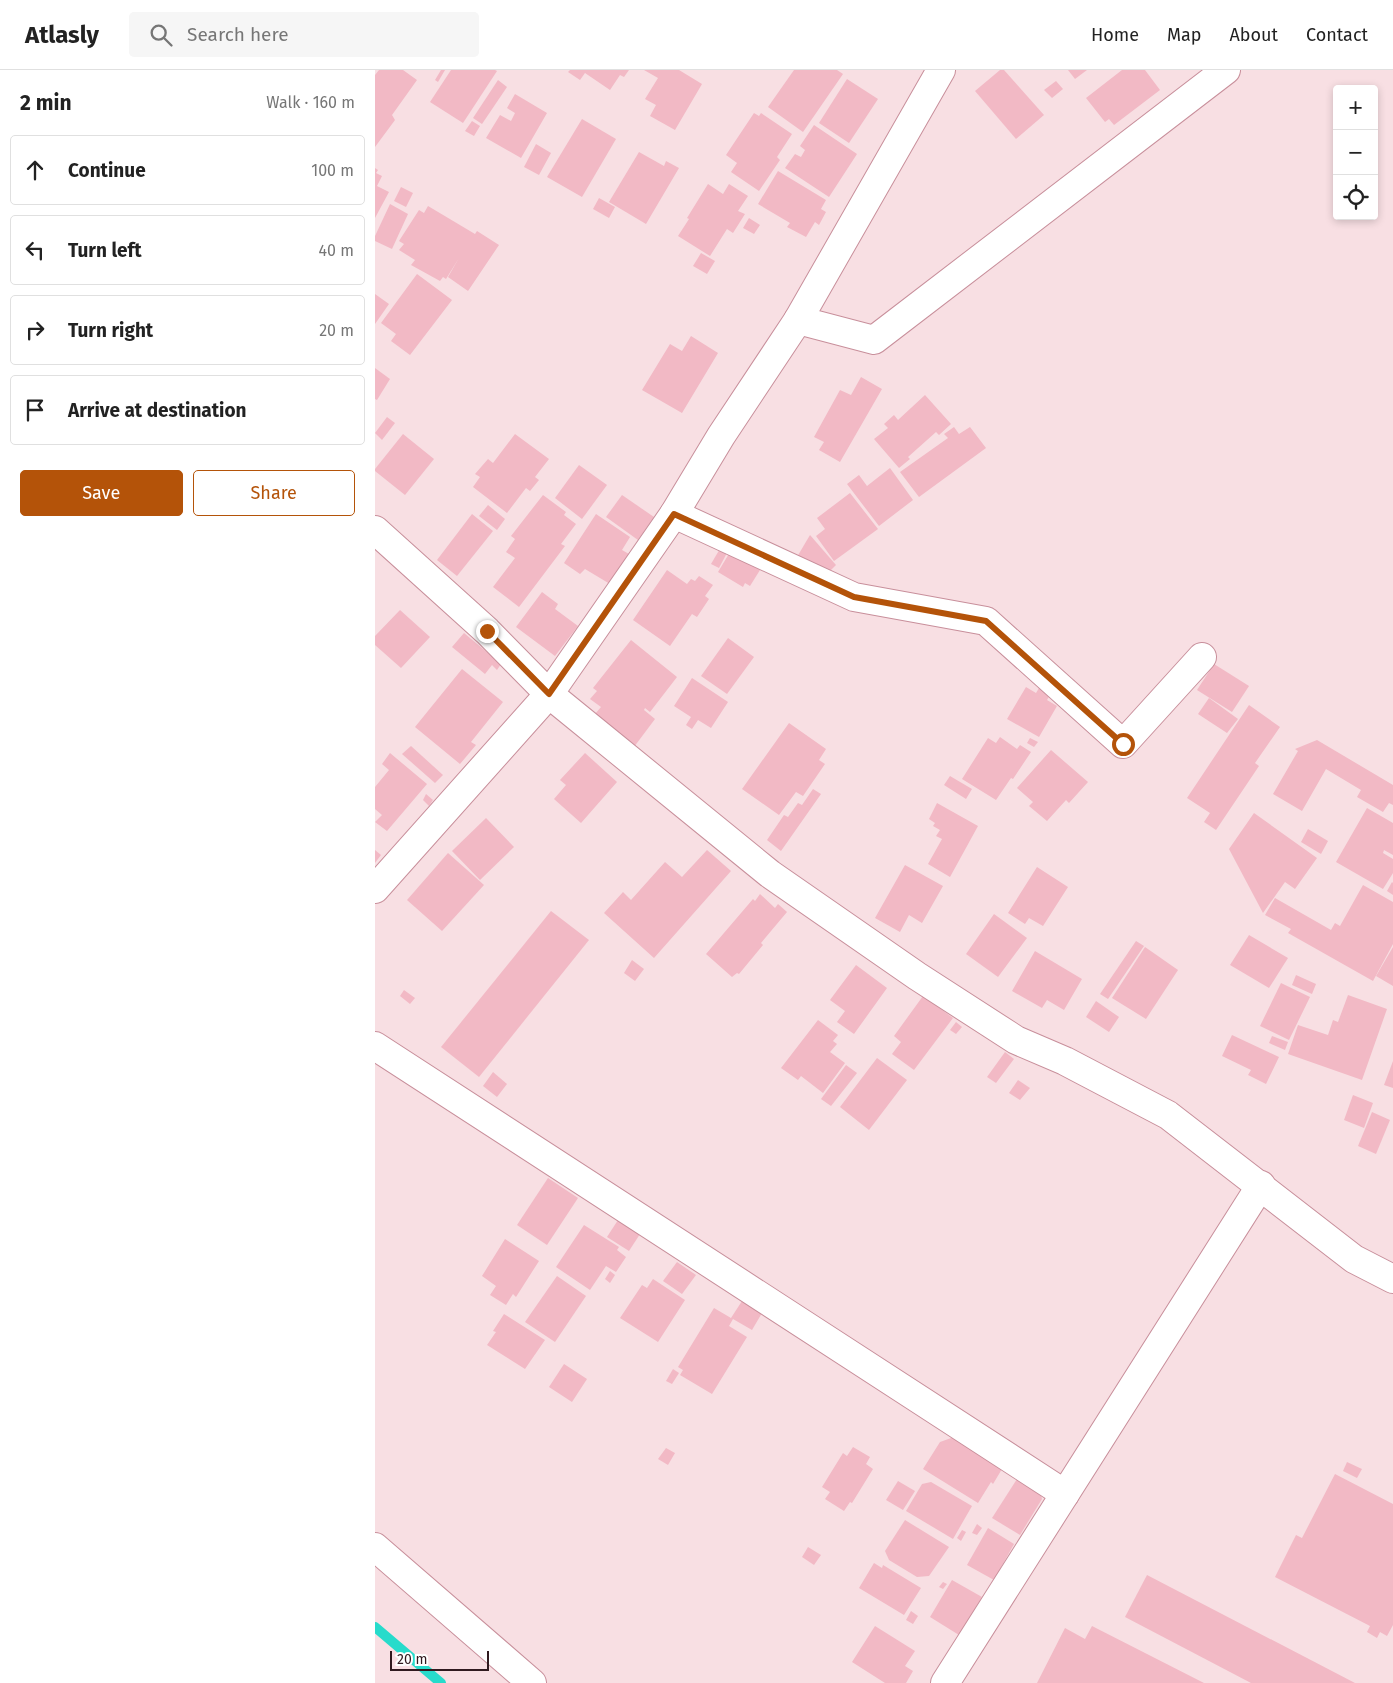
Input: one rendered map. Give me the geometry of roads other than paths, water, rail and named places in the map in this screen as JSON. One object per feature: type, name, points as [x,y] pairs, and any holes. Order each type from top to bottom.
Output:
[{"type":"street","points":[[375,889],[549,694],[674,514],[721,436],[798,320],[941,70]]},
{"type":"street","points":[[798,320],[874,340],[1226,70]]},
{"type":"street","points":[[674,514],[854,597],[986,621],[1123,744],[1202,657]]},
{"type":"street","points":[[378,539],[487,631],[549,694],[770,874],[917,976],[1016,1040],[1065,1061],[1169,1115],[1261,1185],[1299,1218],[1354,1258],[1393,1279]]},
{"type":"street","points":[[375,1046],[1065,1494]]},
{"type":"street","points":[[945,1683],[1261,1185]]},
{"type":"street","points":[[375,1548],[532,1683]]},
{"type":"waterway","points":[[375,1627],[441,1683]]}]
